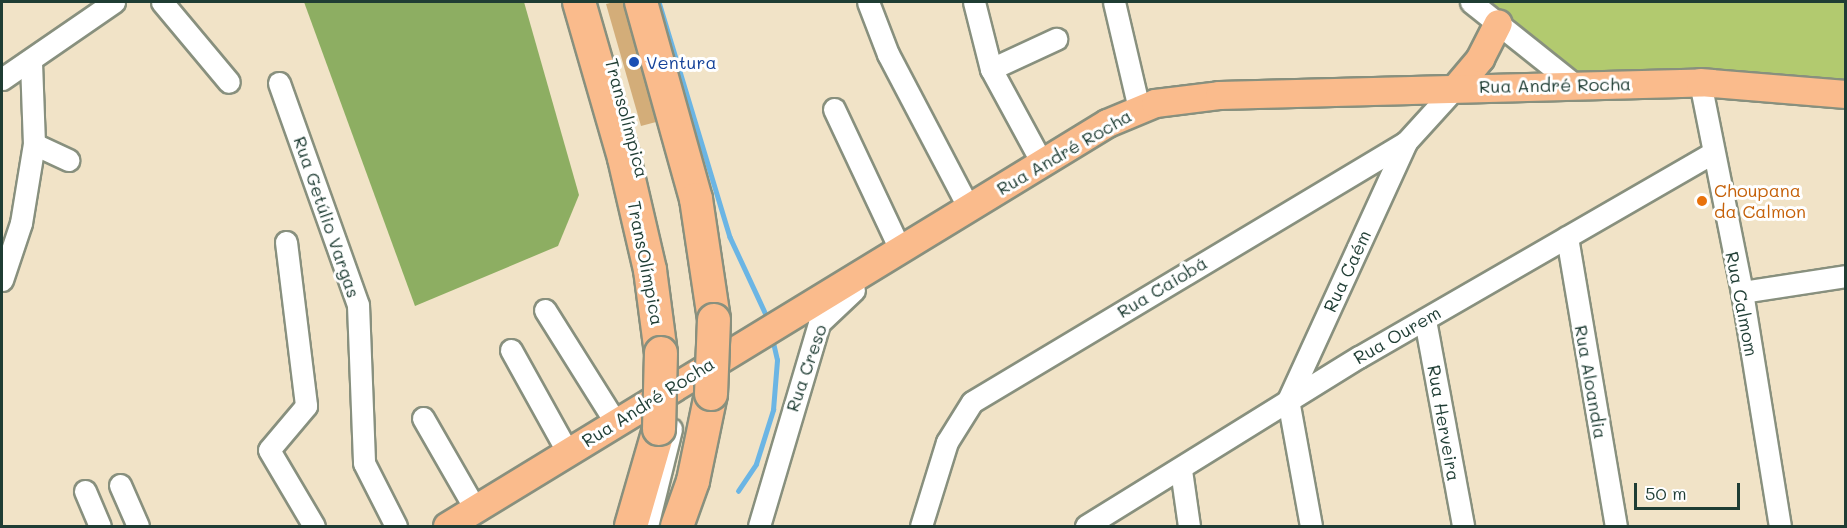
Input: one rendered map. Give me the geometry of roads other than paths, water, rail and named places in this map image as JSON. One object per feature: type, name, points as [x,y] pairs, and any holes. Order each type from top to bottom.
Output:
[{"type":"highway","name":"TransOlímpica","points":[[579,2],[627,169],[668,347],[665,424],[631,526]]},
{"type":"highway","points":[[641,2],[696,199],[708,325],[702,448],[677,526]]},
{"type":"main road","points":[[1456,87],[1495,13]]},
{"type":"main road","name":"Rua André Rocha","points":[[447,526],[568,453],[782,318],[1042,163],[1139,109],[1219,95],[1456,87],[1700,82],[1845,94]]},
{"type":"street","points":[[2,79],[114,2]]},
{"type":"street","points":[[162,2],[229,82]]},
{"type":"street","name":"Transolímpica","points":[[595,2],[663,258],[668,347]]},
{"type":"street","name":"Transolímpica","points":[[631,2],[695,254],[708,325]]},
{"type":"street","points":[[868,2],[888,54],[969,208]]},
{"type":"street","points":[[974,2],[991,69],[1042,163]]},
{"type":"street","points":[[1114,2],[1139,109]]},
{"type":"street","points":[[1471,2],[1495,13],[1575,85]]},
{"type":"street","points":[[991,69],[1056,39]]},
{"type":"street","points":[[2,280],[21,223],[34,144],[31,61]]},
{"type":"street","name":"Rua Calmom","points":[[1700,82],[1742,292],[1780,526]]},
{"type":"street","name":"Rua Getúlio Vargas","points":[[279,83],[358,305],[364,463],[396,526]]},
{"type":"street","name":"Rua Caiobá","points":[[921,526],[947,442],[972,402],[1407,142],[1456,87]]},
{"type":"street","points":[[834,109],[900,249]]},
{"type":"street","name":"Rua Caém","points":[[1288,400],[1407,142]]},
{"type":"street","points":[[34,144],[69,160]]},
{"type":"street","name":"Rua Ourem","points":[[1086,526],[1181,470],[1288,400],[1713,153]]},
{"type":"street","name":"Rua Creso","points":[[759,526],[819,323],[849,293],[911,255],[938,226]]},
{"type":"street","name":"Rua Aloandia","points":[[1566,237],[1616,526]]},
{"type":"street","points":[[286,242],[307,388],[298,419],[269,450],[287,487],[314,526]]},
{"type":"street","points":[[1742,292],[1845,276]]},
{"type":"street","points":[[545,310],[616,423]]},
{"type":"street","name":"Rua Herveira","points":[[1425,320],[1463,526]]},
{"type":"street","points":[[511,350],[568,453]]},
{"type":"street","points":[[1288,400],[1311,526]]},
{"type":"street","points":[[662,526],[704,401]]},
{"type":"street","points":[[423,418],[476,510]]},
{"type":"street","points":[[647,526],[665,424]]},
{"type":"street","points":[[1181,470],[1189,526]]},
{"type":"street","points":[[120,485],[138,526]]},
{"type":"street","points":[[743,526],[771,486]]},
{"type":"street","points":[[84,491],[100,526]]},
{"type":"waterway","points":[[659,2],[730,237],[768,319]]},
{"type":"waterway","points":[[738,491],[756,464],[773,410],[777,360],[772,338]]},
{"type":"place","name":"Ventura","points":[[634,62]]},
{"type":"place","name":"Choupana da Calmon","points":[[1702,201]]}]
